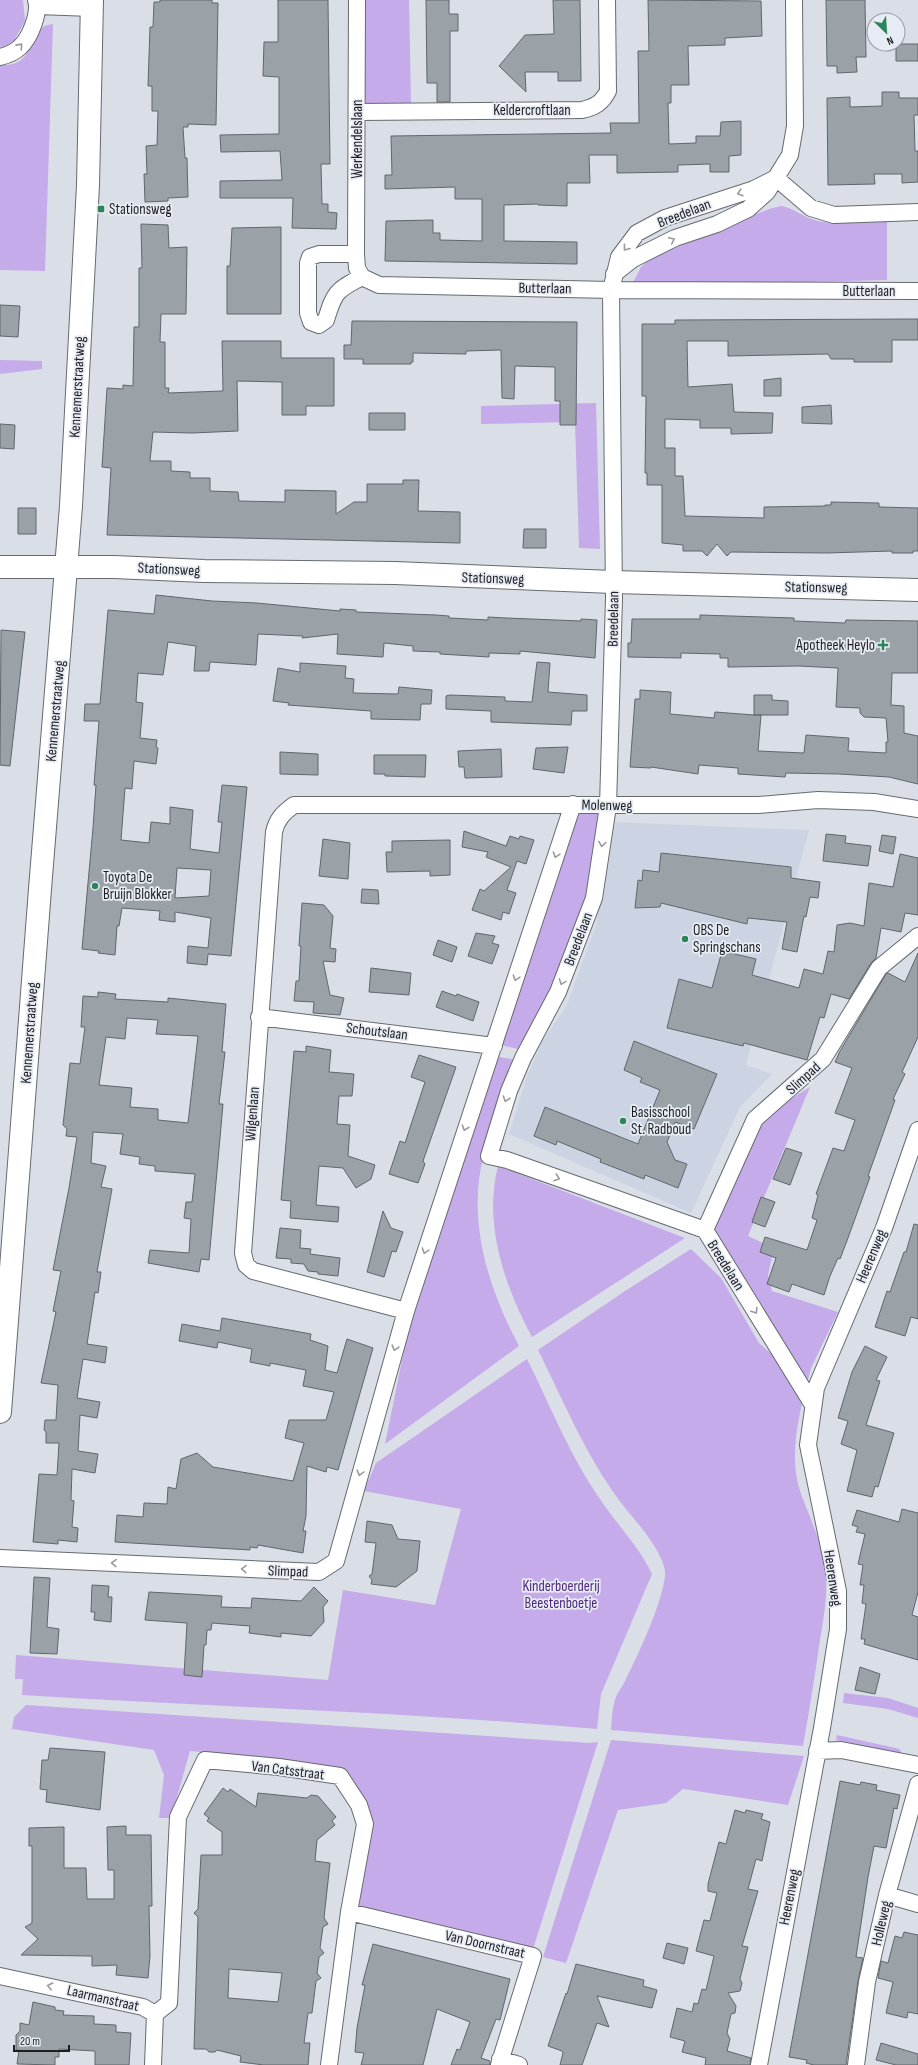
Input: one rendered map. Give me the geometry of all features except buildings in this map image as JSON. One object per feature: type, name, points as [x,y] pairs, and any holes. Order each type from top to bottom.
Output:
[{"type":"main road","name":"Kennemerstraatweg","points":[[0,1412],[40,889],[67,567],[88,185],[92,4]]},
{"type":"main road","name":"Stationsweg","points":[[0,567],[395,573],[613,582],[918,590]]},
{"type":"street","name":"Werkendelslaan","points":[[357,0],[356,254],[357,268],[362,277]]},
{"type":"street","name":"Keldercroftlaan","points":[[357,112],[582,110],[594,107],[603,101],[608,91],[607,0]]},
{"type":"street","name":"Breedelaan","points":[[614,274],[633,259],[675,238],[716,224],[748,209],[767,192],[790,155],[795,126],[794,0]]},
{"type":"street","name":"Kennemerstraatweg","points":[[0,57],[13,53],[21,47],[32,26],[37,3],[92,4]]},
{"type":"street","name":"Breedelaan","points":[[776,178],[754,189],[666,218],[637,233],[619,257],[614,274],[611,290],[613,582],[608,806],[594,898],[558,992],[523,1058],[509,1091],[489,1156],[507,1160],[705,1230],[813,1405]]},
{"type":"street","points":[[776,178],[811,208],[834,215],[918,212]]},
{"type":"street","points":[[356,254],[319,254],[310,257],[308,263],[308,313],[311,322],[319,325],[326,320],[332,300],[341,287],[362,277]]},
{"type":"street","name":"Butterlaan","points":[[362,277],[379,285],[611,290],[918,291]]},
{"type":"street","name":"Molenweg","points":[[294,805],[759,805],[818,800],[874,802],[918,809]]},
{"type":"street","points":[[406,1311],[573,804]]},
{"type":"street","name":"Wilgenlaan","points":[[294,805],[284,812],[276,821],[274,832],[259,1018],[243,1253],[246,1265],[253,1271],[406,1311]]},
{"type":"street","name":"Slimpad","points":[[705,1230],[755,1119],[823,1059],[879,968],[918,936]]},
{"type":"street","name":"Schoutslaan","points":[[259,1018],[494,1046]]},
{"type":"street","name":"Heerenweg","points":[[759,2065],[838,1629],[838,1591],[808,1445],[813,1405],[816,1388],[884,1228],[918,1130]]},
{"type":"street","name":"Slimpad","points":[[0,1558],[319,1572],[336,1561],[406,1311]]},
{"type":"street","points":[[817,1751],[841,1750],[918,1765]]},
{"type":"street","name":"Van Catsstraat","points":[[155,2014],[169,2003],[178,1817],[205,1760],[280,1767],[340,1776],[360,1805],[364,1824],[349,1912],[329,2065]]},
{"type":"street","name":"Holleweg","points":[[856,2065],[867,1982],[887,1895],[918,1784]]},
{"type":"street","points":[[887,1895],[918,1904]]},
{"type":"street","name":"Van Doornstraat","points":[[349,1912],[533,1956],[499,2062]]},
{"type":"street","name":"Laarmanstraat","points":[[3,1976],[143,2007],[155,2014],[152,2065]]},
{"type":"street","points":[[499,2062],[519,2065]]},
{"type":"shaded area","points":[[613,822],[809,830],[746,1065],[772,1074],[740,1107],[691,1213],[509,1134],[527,1076],[542,1042],[567,1005],[596,925]]},
{"type":"green space","points":[[0,0],[23,0],[25,21],[12,44],[0,47]]},
{"type":"green space","points":[[363,0],[409,0],[411,106],[364,105]]},
{"type":"green space","points":[[53,24],[45,271],[0,270],[0,65],[14,64],[22,59],[27,54],[35,35],[39,30],[45,26]]},
{"type":"green space","points":[[781,206],[818,221],[843,223],[887,222],[887,280],[631,286],[641,267],[652,257],[769,209]]},
{"type":"green space","points":[[0,360],[42,361],[42,369],[0,374]]},
{"type":"green space","points":[[596,403],[600,549],[579,548],[575,422],[481,424],[481,406]]},
{"type":"green space","points":[[579,809],[598,814],[589,897],[551,994],[518,1049],[500,1045]]},
{"type":"green space","points":[[499,1057],[518,1060],[494,1121],[483,1158],[479,1182],[479,1231],[490,1279],[498,1302],[519,1346],[385,1444],[412,1311],[470,1132]]},
{"type":"green space","points":[[810,1087],[748,1236],[774,1248],[768,1275],[772,1291],[838,1312],[811,1368],[807,1384],[711,1227],[755,1133],[780,1107]]},
{"type":"green space","points":[[498,1166],[685,1238],[532,1337],[513,1297],[499,1254],[493,1210],[494,1188]]},
{"type":"green space","points":[[691,1249],[721,1278],[759,1343],[775,1357],[803,1399],[796,1435],[796,1470],[801,1494],[821,1548],[825,1566],[826,1597],[803,1746],[611,1730],[612,1713],[617,1695],[649,1629],[663,1587],[665,1569],[653,1544],[616,1495],[591,1456],[538,1350],[625,1291]]},
{"type":"green space","name":"Kinderboerderij Beestenboetje","points":[[527,1359],[561,1430],[589,1483],[641,1554],[652,1574],[601,1694],[597,1729],[453,1718],[22,1695],[23,1679],[15,1679],[16,1655],[328,1680],[343,1590],[435,1605],[461,1509],[364,1491],[376,1463]]},
{"type":"green space","points":[[844,1693],[888,1698],[918,1708],[918,1718],[888,1709],[843,1703]]},
{"type":"green space","points":[[26,1705],[590,1743],[598,1742],[533,1949],[356,1905],[370,1818],[369,1809],[345,1774],[270,1758],[190,1751],[171,1818],[159,1818],[164,1775],[154,1750],[12,1729],[14,1717]]},
{"type":"green space","points":[[837,1735],[900,1749],[901,1753],[836,1740]]},
{"type":"green space","points":[[611,1740],[804,1756],[788,1805],[683,1789],[666,1803],[618,1810],[566,1963],[543,1957]]},
{"type":"place","name":"Stationsweg","points":[[101,209]]},
{"type":"place","name":"Apotheek Heylo","points":[[883,645]]},
{"type":"place","name":"Toyota De Bruijn Blokker","points":[[95,886]]},
{"type":"place","name":"OBS De Springschans","points":[[685,939]]},
{"type":"place","name":"Basisschool St. Radboud","points":[[623,1121]]}]
